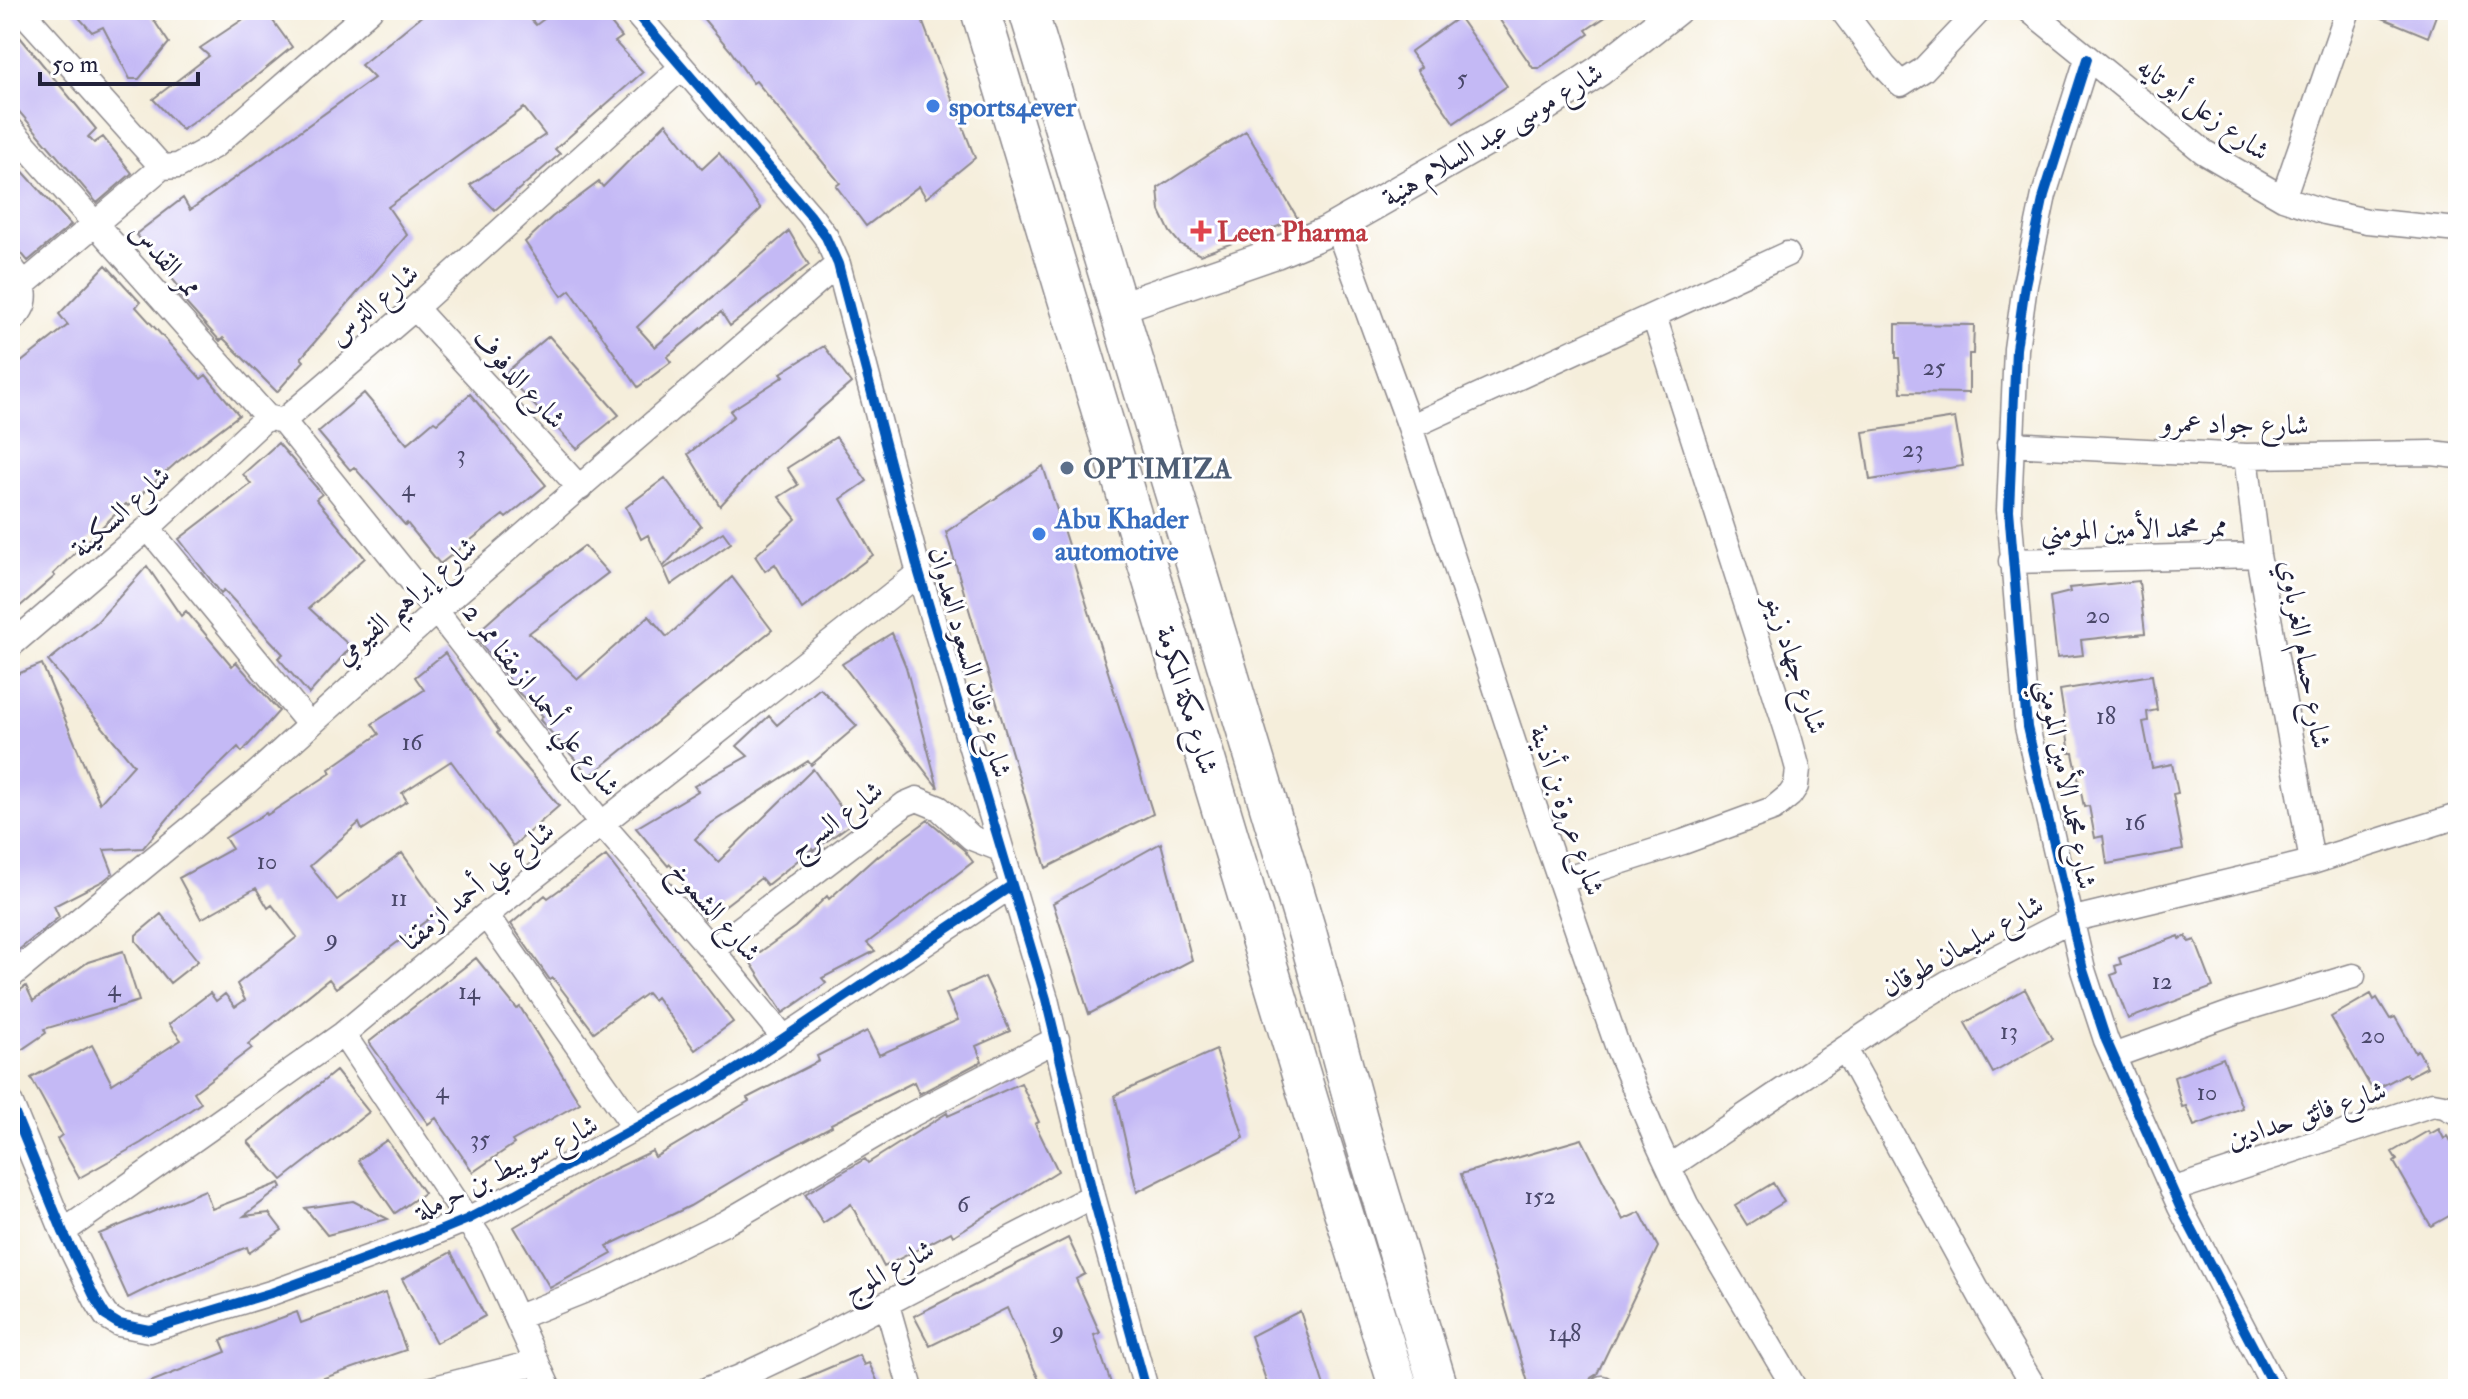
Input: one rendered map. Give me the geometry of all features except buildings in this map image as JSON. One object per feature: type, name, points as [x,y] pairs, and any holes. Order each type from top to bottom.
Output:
[{"type":"main road","name":"شارع مكة المكرمة","points":[[980,10],[1321,1141],[1399,1389]]},
{"type":"main road","name":"شارع مكة المكرمة","points":[[1028,10],[1300,906],[1362,1133],[1439,1389]]},
{"type":"street","points":[[21,10],[162,167]]},
{"type":"street","points":[[10,321],[25,305],[17,275],[94,224],[162,167],[178,166],[214,146],[370,10]]},
{"type":"street","name":"شارع نوفان السعود العدوان","points":[[633,10],[810,215],[826,237],[838,264],[919,573],[1057,1039],[1093,1196],[1146,1389]]},
{"type":"street","name":"شارع موسى عبد السلام هنية","points":[[1117,308],[1276,253],[1337,227],[1538,111],[1599,71],[1676,10]]},
{"type":"street","points":[[1842,10],[1901,84],[1923,70],[1980,10]]},
{"type":"street","name":"شارع زعل أبو تايه","points":[[2029,10],[2204,152],[2283,198],[2325,212],[2367,221],[2458,230]]},
{"type":"street","points":[[2283,198],[2348,10]]},
{"type":"street","name":"شارع محمد الأمين المومني","points":[[2087,59],[2044,195],[2025,285],[2016,349],[2010,444],[2011,561],[2027,727],[2083,970],[2113,1056],[2172,1190],[2275,1389]]},
{"type":"street","name":"شارع الترس","points":[[275,419],[415,308],[682,67]]},
{"type":"street","name":"ممر القدس","points":[[10,128],[94,224],[275,419]]},
{"type":"street","name":"شارع عروة بن أذينة","points":[[1337,227],[1410,427],[1619,1051],[1686,1204],[1795,1389]]},
{"type":"street","points":[[1410,427],[1787,254]]},
{"type":"street","name":"شارع إبراهيم الفيومي","points":[[10,977],[247,782],[436,611],[838,264]]},
{"type":"street","name":"شارع الدفوف","points":[[415,308],[580,488]]},
{"type":"street","name":"شارع جهاد زينو","points":[[1560,881],[1683,842],[1773,809],[1796,786],[1798,769],[1790,740],[1654,316]]},
{"type":"street","points":[[275,419],[436,611]]},
{"type":"street","name":"شارع السكينة","points":[[10,646],[275,419]]},
{"type":"street","name":"شارع جواد عمرو","points":[[2010,444],[2246,456],[2432,453],[2458,456]]},
{"type":"street","name":"شارع حسام الغرباوي","points":[[2246,456],[2258,555],[2312,862]]},
{"type":"street","points":[[148,528],[309,724]]},
{"type":"street","name":"ممر محمد الأمين المومني","points":[[2011,561],[2258,555]]},
{"type":"street","name":"شارع علي أحمد ازمقنا","points":[[63,1232],[343,1034],[486,915],[919,573]]},
{"type":"street","name":"شارع علي أحمد ازمقنا ممر 2","points":[[436,611],[601,823]]},
{"type":"street","name":"شارع السرج","points":[[712,950],[905,804],[917,799],[939,808],[972,838],[1000,849]]},
{"type":"street","name":"شارع سليمان طوقان","points":[[1669,1167],[1947,983],[2070,920],[2312,862],[2458,816]]},
{"type":"street","name":"شارع الشموخ","points":[[601,823],[785,1039]]},
{"type":"street","name":"شارع سويبط بن حرملة","points":[[10,1102],[63,1232],[96,1300],[106,1316],[119,1324],[149,1330],[274,1292],[468,1219],[707,1088],[1011,886]]},
{"type":"street","points":[[486,915],[635,1128]]},
{"type":"street","points":[[2113,1056],[2237,1011],[2353,976]]},
{"type":"street","points":[[343,1034],[468,1219],[518,1317],[549,1389]]},
{"type":"street","points":[[518,1317],[601,1284],[712,1229],[905,1118],[1057,1039]]},
{"type":"street","points":[[1845,1049],[2035,1389]]},
{"type":"street","name":"شارع فائق حدادين","points":[[2172,1190],[2433,1104],[2458,1113]]},
{"type":"street","name":"شارع الموج","points":[[708,1389],[740,1384],[1093,1196]]},
{"type":"street","points":[[887,1305],[911,1389]]},
{"type":"street","points":[[431,1389],[537,1362]]},
{"type":"cycle path","points":[[633,10],[810,215],[826,237],[838,264],[919,573],[1046,999],[1093,1196],[1146,1389]]},
{"type":"cycle path","points":[[2087,59],[2044,195],[2025,285],[2016,349],[2009,510],[2027,727],[2083,970],[2106,1040],[2180,1207],[2275,1389]]},
{"type":"cycle path","points":[[10,1102],[63,1232],[96,1300],[106,1316],[119,1324],[149,1330],[274,1292],[468,1219],[707,1088],[1011,886]]},
{"type":"place","name":"sports4ever","points":[[933,106]]},
{"type":"place","name":"Leen Pharma","points":[[1201,231]]},
{"type":"place","name":"OPTIMIZA","points":[[1067,468]]},
{"type":"place","name":"Abu Khader automotive","points":[[1039,534]]}]
